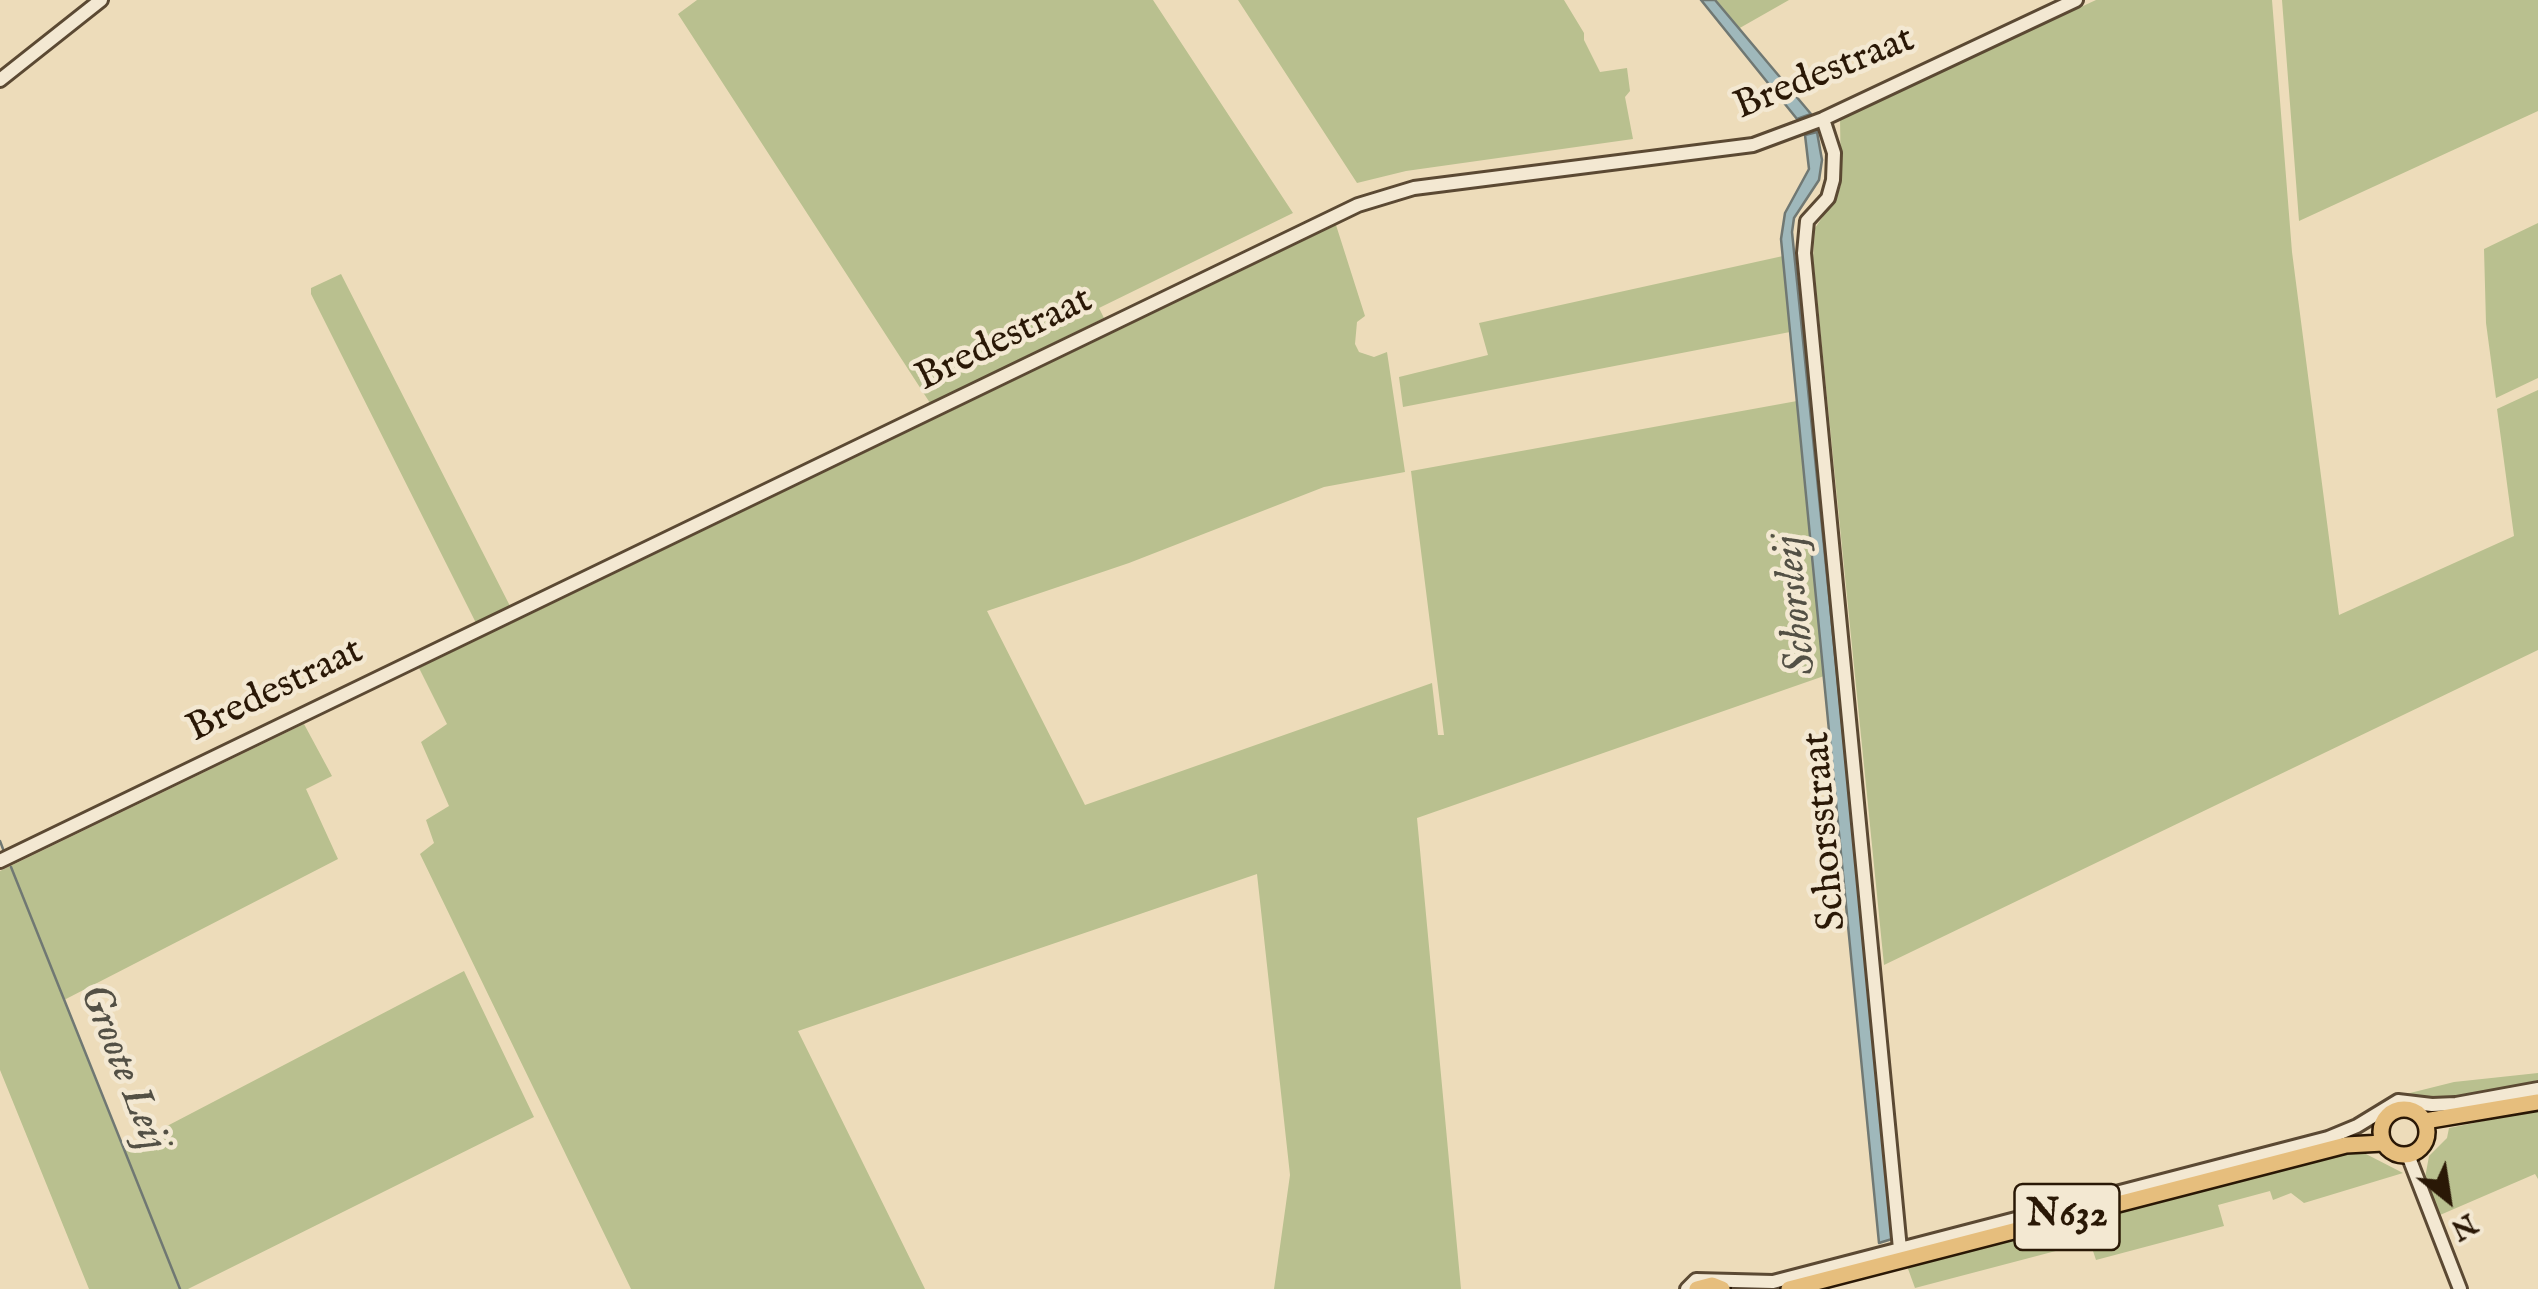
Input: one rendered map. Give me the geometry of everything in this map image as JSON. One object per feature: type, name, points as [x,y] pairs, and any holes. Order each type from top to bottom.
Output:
[{"type":"main road","name":"N632","points":[[2426,1126],[2538,1102]]},
{"type":"main road","name":"N632","points":[[1789,1289],[2160,1188],[2382,1136],[2388,1115],[2404,1109],[2419,1114],[2426,1126],[2422,1148],[2408,1156]]},
{"type":"main road","points":[[2382,1136],[2393,1153],[2408,1156]]},
{"type":"main road","points":[[1697,1289],[1722,1289]]},
{"type":"street","points":[[0,80],[102,0]]},
{"type":"street","name":"Bredestraat","points":[[0,861],[1358,205],[1414,188],[1753,146],[1823,118],[2076,0]]},
{"type":"street","name":"Schorsstraat","points":[[1823,118],[1834,154],[1833,180],[1828,198],[1807,221],[1804,253],[1900,1249]]},
{"type":"street","points":[[1687,1289],[1696,1280],[1772,1282],[2160,1188],[2328,1138],[2357,1126],[2398,1100],[2432,1106],[2538,1089]]},
{"type":"street","points":[[2408,1156],[2460,1289]]},
{"type":"green space","points":[[697,0],[1153,0],[1293,213],[1099,308],[1104,318],[930,403],[678,14]]},
{"type":"green space","points":[[1238,0],[1564,0],[1584,33],[1600,72],[1627,68],[1630,91],[1625,97],[1633,139],[1406,171],[1357,183]]},
{"type":"green space","points":[[1715,0],[1789,0],[1738,29]]},
{"type":"green space","points":[[2096,0],[2272,0],[2292,252],[2339,615],[2514,536],[2497,409],[2538,390],[2538,650],[1884,965],[1813,258],[1815,228],[1841,185],[1840,118]]},
{"type":"green space","points":[[2282,0],[2538,0],[2538,111],[2299,221]]},
{"type":"green space","points":[[2538,223],[2538,378],[2496,398],[2486,323],[2484,249]]},
{"type":"green space","points":[[1336,225],[1365,316],[1357,322],[1355,344],[1359,352],[1374,357],[1387,352],[1405,472],[1324,487],[1129,563],[987,611],[1085,805],[1432,683],[1438,735],[1444,735],[1411,471],[1797,401],[1824,676],[1417,818],[1461,1289],[1274,1289],[1290,1175],[1257,874],[798,1031],[925,1289],[631,1289],[420,854],[434,843],[426,820],[449,806],[421,742],[447,724],[419,668]]},
{"type":"green space","points":[[1783,256],[1790,332],[1403,407],[1399,377],[1488,355],[1479,323]]},
{"type":"green space","points":[[341,274],[510,606],[476,623],[311,294],[311,288]]},
{"type":"green space","points":[[304,724],[332,776],[306,789],[338,859],[64,1000],[123,1149],[464,971],[534,1117],[188,1289],[89,1289],[0,1070],[0,871]]},
{"type":"green space","points":[[2538,1073],[2538,1080],[2452,1100],[2394,1097],[2454,1082]]},
{"type":"green space","points":[[2538,1110],[2538,1179],[2535,1174],[2440,1215],[2425,1178],[2429,1156],[2447,1138],[2449,1128]]},
{"type":"green space","points":[[2364,1149],[2366,1154],[2403,1173],[2304,1203],[2291,1193],[2273,1200],[2270,1191],[2218,1205],[2224,1226],[2096,1260],[2090,1242],[1915,1288],[1907,1266]]},
{"type":"water","points":[[1701,0],[1715,0],[1811,114],[1797,119]]},
{"type":"water","points":[[1817,132],[1822,160],[1819,180],[1794,218],[1792,232],[1892,1239],[1879,1243],[1781,239],[1785,213],[1809,169],[1805,135]]},
{"type":"waterway","name":"Groote Leij","points":[[0,841],[3,849]]},
{"type":"waterway","name":"Groote Leij","points":[[11,867],[180,1289]]},
{"type":"water label","name":"Schorsleij","points":[[1798,605]]}]
